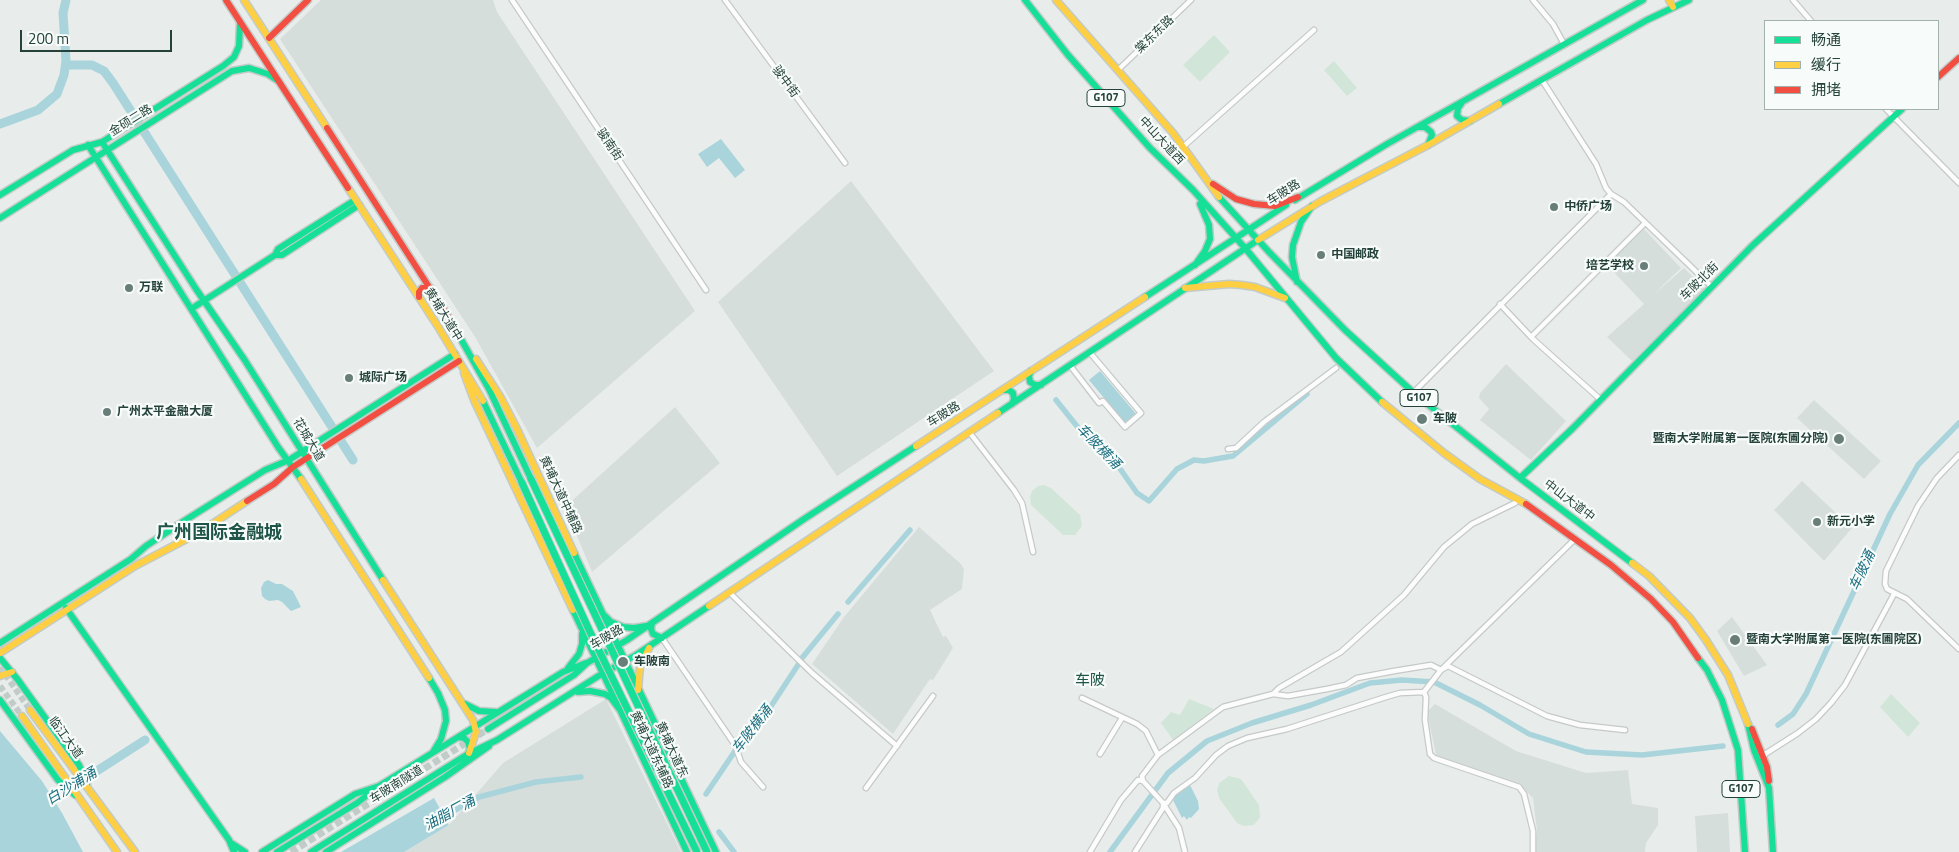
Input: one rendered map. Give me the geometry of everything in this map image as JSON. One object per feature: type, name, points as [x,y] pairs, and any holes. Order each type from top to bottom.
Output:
[{"type":"main road","name":"黄埔大道中","points":[[226,0],[419,297],[488,409],[605,663]]},
{"type":"main road","name":"黄埔大道中","points":[[244,0],[465,343],[489,389],[614,658]]},
{"type":"main road","points":[[269,38],[308,0]]},
{"type":"main road","name":"中山大道西","points":[[1025,0],[1068,55],[1150,148],[1193,190],[1245,248]]},
{"type":"main road","name":"中山大道西","points":[[1056,0],[1184,146],[1248,230]]},
{"type":"main road","name":"车陂路","points":[[262,852],[355,794],[379,786],[563,672],[587,663],[617,646],[804,519],[1298,197],[1643,0]]},
{"type":"main road","points":[[1668,0],[1673,7]]},
{"type":"main road","name":"车陂路","points":[[326,852],[455,771],[497,740],[662,638],[1280,225],[1428,145],[1647,20],[1689,0]]},
{"type":"main road","name":"金硕二路","points":[[0,195],[69,152],[102,142],[229,62],[239,46],[240,22]]},
{"type":"main road","points":[[1939,76],[1959,58]]},
{"type":"main road","name":"金硕二路","points":[[0,218],[236,69],[257,70],[278,80]]},
{"type":"main road","points":[[1461,103],[1457,116],[1462,120],[1470,121]]},
{"type":"main road","name":"车陂北街","points":[[1520,478],[1601,400],[1753,245],[1901,110]]},
{"type":"main road","points":[[1418,127],[1425,127],[1431,132],[1432,135],[1428,145]]},
{"type":"main road","name":"花城大道","points":[[102,142],[203,301],[244,359],[476,726]]},
{"type":"main road","points":[[88,145],[278,447],[289,460],[441,699],[446,721],[433,752]]},
{"type":"main road","points":[[1202,172],[1212,183],[1228,194],[1254,204],[1275,206],[1298,197]]},
{"type":"main road","points":[[1193,190],[1205,212],[1210,232],[1208,245],[1195,265]]},
{"type":"main road","points":[[191,309],[275,255],[278,249],[357,202]]},
{"type":"main road","points":[[1297,282],[1292,244],[1301,222],[1312,206]]},
{"type":"main road","points":[[1219,220],[1229,217],[1232,210]]},
{"type":"main road","name":"中山大道中","points":[[1248,230],[1345,330],[1413,393],[1520,478],[1634,564],[1674,600],[1700,630],[1734,688],[1748,722],[1754,750],[1769,788],[1773,852]]},
{"type":"main road","points":[[387,248],[391,251],[397,250],[400,246],[400,240]]},
{"type":"main road","name":"G107","points":[[1245,248],[1265,264]]},
{"type":"main road","points":[[1278,261],[1265,264],[1288,299]]},
{"type":"main road","points":[[1185,288],[1229,284],[1242,285],[1255,287],[1288,299]]},
{"type":"main road","points":[[419,297],[419,292],[422,288],[427,286],[431,288]]},
{"type":"main road","name":"G107","points":[[1288,299],[1346,369],[1397,416],[1475,475],[1518,498],[1621,573],[1651,599],[1686,639],[1707,670],[1724,705],[1738,750],[1745,852]]},
{"type":"main road","name":"黄埔大道中辅路","points":[[465,343],[510,415],[625,662]]},
{"type":"main road","points":[[0,643],[133,558],[146,546],[258,474],[289,460],[339,428],[458,361]]},
{"type":"main road","points":[[0,654],[137,565],[167,551],[200,532],[274,484],[293,467],[458,361]]},
{"type":"main road","points":[[458,361],[474,400],[595,659]]},
{"type":"main road","points":[[1032,371],[1029,376],[1030,382],[1035,385],[1041,385]]},
{"type":"main road","points":[[1003,390],[1009,390],[1013,393],[1014,399],[1012,404]]},
{"type":"main road","points":[[554,572],[560,574],[568,573],[578,561]]},
{"type":"main road","points":[[573,612],[580,615],[587,613],[592,609],[596,601]]},
{"type":"main road","points":[[62,603],[229,840],[234,852]]},
{"type":"main road","points":[[601,612],[612,622],[622,627],[634,628],[650,624],[653,634],[662,638]]},
{"type":"main road","points":[[563,672],[579,654],[582,644],[581,630]]},
{"type":"main road","points":[[638,690],[640,666],[651,645]]},
{"type":"main road","points":[[0,658],[12,672],[90,790],[135,852]]},
{"type":"main road","name":"黄埔大道东","points":[[614,658],[708,852]]},
{"type":"main road","name":"黄埔大道东辅路","points":[[595,659],[687,852]]},
{"type":"main road","name":"黄埔大道东辅路","points":[[625,662],[716,852]]},
{"type":"main road","points":[[488,729],[574,675],[587,663]]},
{"type":"main road","name":"黄埔大道东","points":[[605,663],[697,852]]},
{"type":"main road","points":[[0,676],[12,672]]},
{"type":"main road","points":[[570,694],[584,691],[598,692],[610,698],[621,713],[630,704],[636,702],[644,703]]},
{"type":"main road","points":[[0,700],[78,798],[117,852]]},
{"type":"main road","points":[[462,702],[479,711],[499,712]]},
{"type":"main road","name":"临江大道","points":[[30,710],[76,767]]},
{"type":"main road","name":"临江大道","points":[[22,716],[61,778]]},
{"type":"main road","points":[[1748,722],[1767,767],[1769,788]]},
{"type":"main road","points":[[468,754],[474,741],[476,726]]},
{"type":"main road","points":[[634,740],[637,733],[644,729],[657,730]]},
{"type":"main road","points":[[458,737],[464,738],[468,742],[470,748],[468,754]]},
{"type":"main road","name":"车陂南隧道","points":[[311,852],[468,754],[497,740]]},
{"type":"main road","points":[[277,852],[357,803],[379,786]]},
{"type":"main road","points":[[229,840],[245,852]]},
{"type":"street","name":"骏南街","points":[[512,0],[706,290]]},
{"type":"street","name":"骏中街","points":[[724,0],[845,163]]},
{"type":"street","name":"棠东东路","points":[[1118,70],[1191,0]]},
{"type":"street","points":[[1533,0],[1553,24],[1564,44]]},
{"type":"street","points":[[1793,0],[1810,20]]},
{"type":"street","points":[[1184,146],[1314,30]]},
{"type":"street","points":[[1542,80],[1596,164],[1606,188],[1611,194],[1624,202],[1712,287]]},
{"type":"street","points":[[1887,110],[1959,183]]},
{"type":"street","points":[[1413,393],[1611,194]]},
{"type":"street","points":[[1531,337],[1645,223]]},
{"type":"street","points":[[1500,304],[1531,337],[1601,400]]},
{"type":"street","points":[[1072,368],[1099,403],[1103,401],[1125,427],[1141,412],[1092,355]]},
{"type":"street","points":[[1228,449],[1236,448],[1264,422],[1336,368]]},
{"type":"street","points":[[970,433],[1022,503],[1033,552]]},
{"type":"street","points":[[1959,455],[1937,478],[1918,506],[1886,571],[1885,584],[1887,589],[1894,594],[1907,599],[1959,649]]},
{"type":"street","points":[[1273,694],[1279,688],[1341,652],[1404,595],[1444,547],[1472,524],[1515,503],[1518,498]]},
{"type":"street","points":[[1163,803],[1167,803],[1181,787],[1195,778],[1216,755],[1228,746],[1247,738],[1296,726],[1386,697],[1424,692],[1441,670],[1576,539]]},
{"type":"street","points":[[730,593],[812,673],[897,746]]},
{"type":"street","points":[[1762,756],[1798,733],[1816,719],[1831,703],[1845,685],[1894,594]]},
{"type":"street","points":[[662,638],[735,745],[741,762],[763,787]]},
{"type":"street","points":[[1185,852],[1179,828],[1142,776],[1158,755],[1223,706],[1273,694],[1288,696],[1327,689],[1346,685],[1357,678],[1394,671],[1431,666],[1441,670]]},
{"type":"street","points":[[1441,670],[1448,666],[1547,716],[1580,725],[1625,730]]},
{"type":"street","points":[[1424,692],[1426,697],[1425,720],[1430,754],[1434,758],[1519,787],[1524,794],[1533,831],[1533,852]]},
{"type":"street","points":[[866,788],[933,696]]},
{"type":"street","points":[[1082,698],[1146,731],[1158,755]]},
{"type":"street","points":[[1100,754],[1122,718]]},
{"type":"street","points":[[1090,852],[1121,800],[1138,780],[1144,781]]},
{"type":"street","points":[[1135,852],[1163,808],[1163,803]]},
{"type":"shaded area","points":[[321,0],[493,0],[497,12],[695,311],[537,448],[475,337],[280,39]]},
{"type":"shaded area","points":[[851,181],[994,371],[837,476],[718,302]]},
{"type":"shaded area","points":[[1644,229],[1681,268],[1653,295],[1684,268],[1705,289],[1632,361],[1607,337],[1644,304],[1607,265]]},
{"type":"shaded area","points":[[1506,364],[1566,421],[1531,460],[1480,420],[1489,409],[1479,398],[1480,393]]},
{"type":"shaded area","name":"暨南大学附属第一医院(东圃分院)","points":[[1814,400],[1881,461],[1864,479],[1797,418]]},
{"type":"shaded area","points":[[675,407],[720,463],[592,572],[565,507]]},
{"type":"shaded area","name":"新元小学","points":[[1802,481],[1852,528],[1824,561],[1774,510]]},
{"type":"shaded area","points":[[919,527],[961,564],[964,569],[962,589],[930,610],[943,637],[946,636],[953,648],[933,680],[930,679],[893,734],[812,664],[844,617]]},
{"type":"shaded area","name":"暨南大学附属第一医院(东圃院区)","points":[[1732,617],[1767,665],[1744,676],[1717,631]]},
{"type":"shaded area","points":[[606,699],[681,852],[404,852],[449,825],[503,763]]},
{"type":"shaded area","points":[[1435,704],[1516,751],[1586,773],[1628,770],[1632,804],[1658,808],[1658,825],[1646,843],[1645,852],[1535,852],[1537,830],[1533,798],[1520,785],[1437,759],[1427,712]]},
{"type":"shaded area","points":[[1728,813],[1730,852],[1697,852],[1695,816]]},
{"type":"green space","points":[[1214,35],[1230,52],[1200,82],[1183,65]]},
{"type":"green space","points":[[1334,61],[1357,88],[1347,96],[1324,70]]},
{"type":"green space","points":[[1044,485],[1051,488],[1080,515],[1082,526],[1075,535],[1063,535],[1031,505],[1030,497],[1032,491],[1038,486]]},
{"type":"green space","points":[[1891,694],[1920,723],[1908,737],[1880,707]]},
{"type":"green space","points":[[1189,699],[1214,709],[1173,740],[1161,723],[1171,712],[1180,715]]},
{"type":"green space","points":[[1229,776],[1241,779],[1259,805],[1260,817],[1254,825],[1244,826],[1237,823],[1219,798],[1217,790],[1219,783]]},
{"type":"water","points":[[721,139],[745,170],[735,178],[719,158],[707,167],[698,154]]},
{"type":"water","points":[[1100,371],[1136,414],[1125,423],[1089,380]]},
{"type":"water","points":[[268,580],[276,584],[282,584],[293,591],[301,607],[291,611],[278,600],[269,601],[265,599],[262,596],[261,588],[264,582]]},
{"type":"water","points":[[0,731],[42,781],[83,852],[0,852]]},
{"type":"water","points":[[1190,785],[1198,801],[1199,809],[1187,820],[1184,816],[1182,818],[1173,800],[1176,794]]},
{"type":"water","points":[[434,798],[449,825],[404,852],[341,852]]},
{"type":"waterway","points":[[0,124],[38,110],[57,94],[64,75],[66,61],[63,13],[66,0]]},
{"type":"waterway","points":[[66,65],[92,65],[104,71],[113,83],[353,460]]},
{"type":"waterway","name":"车陂横涌","points":[[1056,400],[1084,435],[1116,463],[1137,493],[1149,501],[1177,469],[1194,460],[1204,461],[1233,456],[1307,394]]},
{"type":"waterway","name":"车陂涌","points":[[1778,725],[1793,714],[1806,694],[1890,514],[1918,465],[1959,423]]},
{"type":"waterway","name":"车陂横涌","points":[[848,602],[910,530]]},
{"type":"waterway","name":"车陂横涌","points":[[802,658],[838,614]]},
{"type":"waterway","name":"车陂横涌","points":[[706,794],[735,751],[756,729],[798,665]]},
{"type":"waterway","points":[[1110,852],[1168,773],[1207,741],[1252,723],[1311,705],[1370,683],[1402,680],[1434,682],[1480,705],[1529,734],[1586,752],[1642,755],[1723,746]]},
{"type":"waterway","name":"白沙浦涌","points":[[44,805],[145,740]]},
{"type":"waterway","name":"油脂厂涌","points":[[439,819],[479,797],[536,782],[581,777]]},
{"type":"waterway","name":"车陂横涌","points":[[719,832],[734,852]]},
{"type":"tunnel","points":[[0,667],[30,710]]},
{"type":"tunnel","points":[[0,686],[22,716]]},
{"type":"tunnel","points":[[291,852],[488,729]]},
{"type":"traffic: fast","points":[[1025,0],[1068,55],[1150,148],[1193,190],[1245,248],[1336,358],[1382,402]]},
{"type":"traffic: fast","points":[[1295,200],[1387,144],[1643,0]]},
{"type":"traffic: fast","points":[[1499,104],[1647,20],[1689,0]]},
{"type":"traffic: fast","points":[[0,195],[73,150],[102,142],[223,66],[234,57],[239,46],[240,23]]},
{"type":"traffic: fast","points":[[0,218],[232,71],[249,68],[268,74],[277,80]]},
{"type":"traffic: fast","points":[[1461,104],[1458,108],[1457,116],[1462,120],[1470,121]]},
{"type":"traffic: fast","points":[[1520,478],[1572,429],[1753,245],[1901,110]]},
{"type":"traffic: fast","points":[[1418,127],[1425,127],[1431,132],[1432,135],[1428,145]]},
{"type":"traffic: fast","points":[[102,142],[196,289],[244,359],[383,580]]},
{"type":"traffic: fast","points":[[88,145],[278,447],[301,479]]},
{"type":"traffic: fast","points":[[1219,197],[1269,252],[1345,330],[1415,394],[1520,478],[1632,563]]},
{"type":"traffic: fast","points":[[275,255],[278,249],[355,200]]},
{"type":"traffic: fast","points":[[1195,265],[1205,251],[1210,239],[1209,225],[1200,204]]},
{"type":"traffic: fast","points":[[191,309],[275,255],[282,255],[359,205]]},
{"type":"traffic: fast","points":[[1248,230],[1286,205]]},
{"type":"traffic: fast","points":[[1297,282],[1292,257],[1293,245],[1301,222],[1312,206]]},
{"type":"traffic: fast","points":[[1145,297],[1248,230]]},
{"type":"traffic: fast","points":[[998,413],[1258,240]]},
{"type":"traffic: fast","points":[[449,318],[489,389],[531,479]]},
{"type":"traffic: fast","points":[[0,643],[131,559],[146,546],[184,521],[265,470],[289,460],[455,354]]},
{"type":"traffic: fast","points":[[1031,371],[1029,376],[1030,382],[1035,385],[1041,385]]},
{"type":"traffic: fast","points":[[1003,390],[1009,390],[1013,393],[1014,399],[1012,404]]},
{"type":"traffic: fast","points":[[483,401],[522,483]]},
{"type":"traffic: fast","points":[[488,729],[574,675],[587,663],[627,640],[804,519],[916,446]]},
{"type":"traffic: fast","points":[[531,479],[707,852]]},
{"type":"traffic: fast","points":[[522,483],[590,632],[697,852]]},
{"type":"traffic: fast","points":[[574,553],[716,852]]},
{"type":"traffic: fast","points":[[311,852],[468,754],[497,740],[600,675],[636,655],[709,606]]},
{"type":"traffic: fast","points":[[66,608],[229,840],[234,852]]},
{"type":"traffic: fast","points":[[573,610],[687,852]]},
{"type":"traffic: fast","points":[[601,612],[611,622],[623,627],[646,626]]},
{"type":"traffic: fast","points":[[652,623],[651,629],[653,634],[662,638]]},
{"type":"traffic: fast","points":[[568,668],[579,654],[582,634]]},
{"type":"traffic: fast","points":[[0,658],[79,765],[87,784]]},
{"type":"traffic: fast","points":[[1698,658],[1707,670],[1722,700],[1738,750],[1745,852]]},
{"type":"traffic: fast","points":[[262,852],[355,794],[379,786],[563,672],[586,663]]},
{"type":"traffic: fast","points":[[429,678],[445,710],[446,721],[441,739],[433,752]]},
{"type":"traffic: fast","points":[[578,692],[590,691],[605,694],[611,698],[620,710]]},
{"type":"traffic: fast","points":[[0,700],[58,780],[75,795]]},
{"type":"traffic: fast","points":[[465,704],[479,711],[496,712]]},
{"type":"traffic: fast","points":[[1748,724],[1754,750],[1769,788],[1773,852]]},
{"type":"traffic: fast","points":[[458,737],[464,738],[468,742],[470,749],[468,754]]},
{"type":"traffic: fast","points":[[326,852],[445,777],[489,746]]},
{"type":"traffic: fast","points":[[277,852],[357,803],[379,786]]},
{"type":"traffic: fast","points":[[231,843],[245,852]]},
{"type":"traffic: slow","points":[[244,0],[327,128]]},
{"type":"traffic: slow","points":[[1056,0],[1173,133],[1219,197]]},
{"type":"traffic: slow","points":[[1669,0],[1673,7]]},
{"type":"traffic: slow","points":[[1258,240],[1321,201],[1428,145],[1499,104]]},
{"type":"traffic: slow","points":[[348,188],[437,325],[483,401]]},
{"type":"traffic: slow","points":[[1185,288],[1229,284],[1242,285],[1255,287],[1285,298]]},
{"type":"traffic: slow","points":[[916,446],[1145,297]]},
{"type":"traffic: slow","points":[[476,359],[501,398],[517,429],[574,553]]},
{"type":"traffic: slow","points":[[464,373],[474,400],[573,610]]},
{"type":"traffic: slow","points":[[1382,402],[1444,453],[1480,479],[1526,504]]},
{"type":"traffic: slow","points":[[709,606],[998,413]]},
{"type":"traffic: slow","points":[[301,479],[429,678]]},
{"type":"traffic: slow","points":[[0,653],[135,566],[200,532],[247,501]]},
{"type":"traffic: slow","points":[[1632,563],[1649,576],[1690,618],[1706,640],[1728,675],[1748,724]]},
{"type":"traffic: slow","points":[[383,580],[473,720],[476,732],[469,753]]},
{"type":"traffic: slow","points":[[638,690],[640,666],[649,648]]},
{"type":"traffic: slow","points":[[0,676],[12,672]]},
{"type":"traffic: slow","points":[[30,710],[135,852]]},
{"type":"traffic: slow","points":[[22,716],[117,852]]},
{"type":"traffic: jam","points":[[226,0],[348,188]]},
{"type":"traffic: jam","points":[[269,38],[308,0]]},
{"type":"traffic: jam","points":[[1939,76],[1959,58]]},
{"type":"traffic: jam","points":[[327,128],[449,318]]},
{"type":"traffic: jam","points":[[1213,184],[1236,199],[1254,204],[1275,206],[1298,197]]},
{"type":"traffic: jam","points":[[419,297],[419,292],[422,288],[431,288]]},
{"type":"traffic: jam","points":[[247,501],[274,484],[293,467],[459,361]]},
{"type":"traffic: jam","points":[[1526,504],[1611,565],[1651,599],[1673,622],[1698,658]]},
{"type":"traffic: jam","points":[[1752,729],[1767,767],[1769,781]]},
{"type":"place","name":"中侨广场","points":[[1554,207]]},
{"type":"place","name":"中国邮政","points":[[1321,255]]},
{"type":"place","name":"培艺学校","points":[[1644,266]]},
{"type":"place","name":"万联","points":[[129,288]]},
{"type":"place","name":"城际广场","points":[[349,378]]},
{"type":"place","name":"广州太平金融大厦","points":[[107,412]]},
{"type":"place","name":"车陂","points":[[1422,419]]},
{"type":"place","name":"暨南大学附属第一医院(东圃分院)","points":[[1839,439]]},
{"type":"place","name":"新元小学","points":[[1817,522]]},
{"type":"place","name":"暨南大学附属第一医院(东圃院区)","points":[[1735,640]]},
{"type":"place","name":"车陂南","points":[[623,662]]},
{"type":"district","name":"广州国际金融城","points":[[219,534]]},
{"type":"district","name":"车陂","points":[[1090,681]]}]
